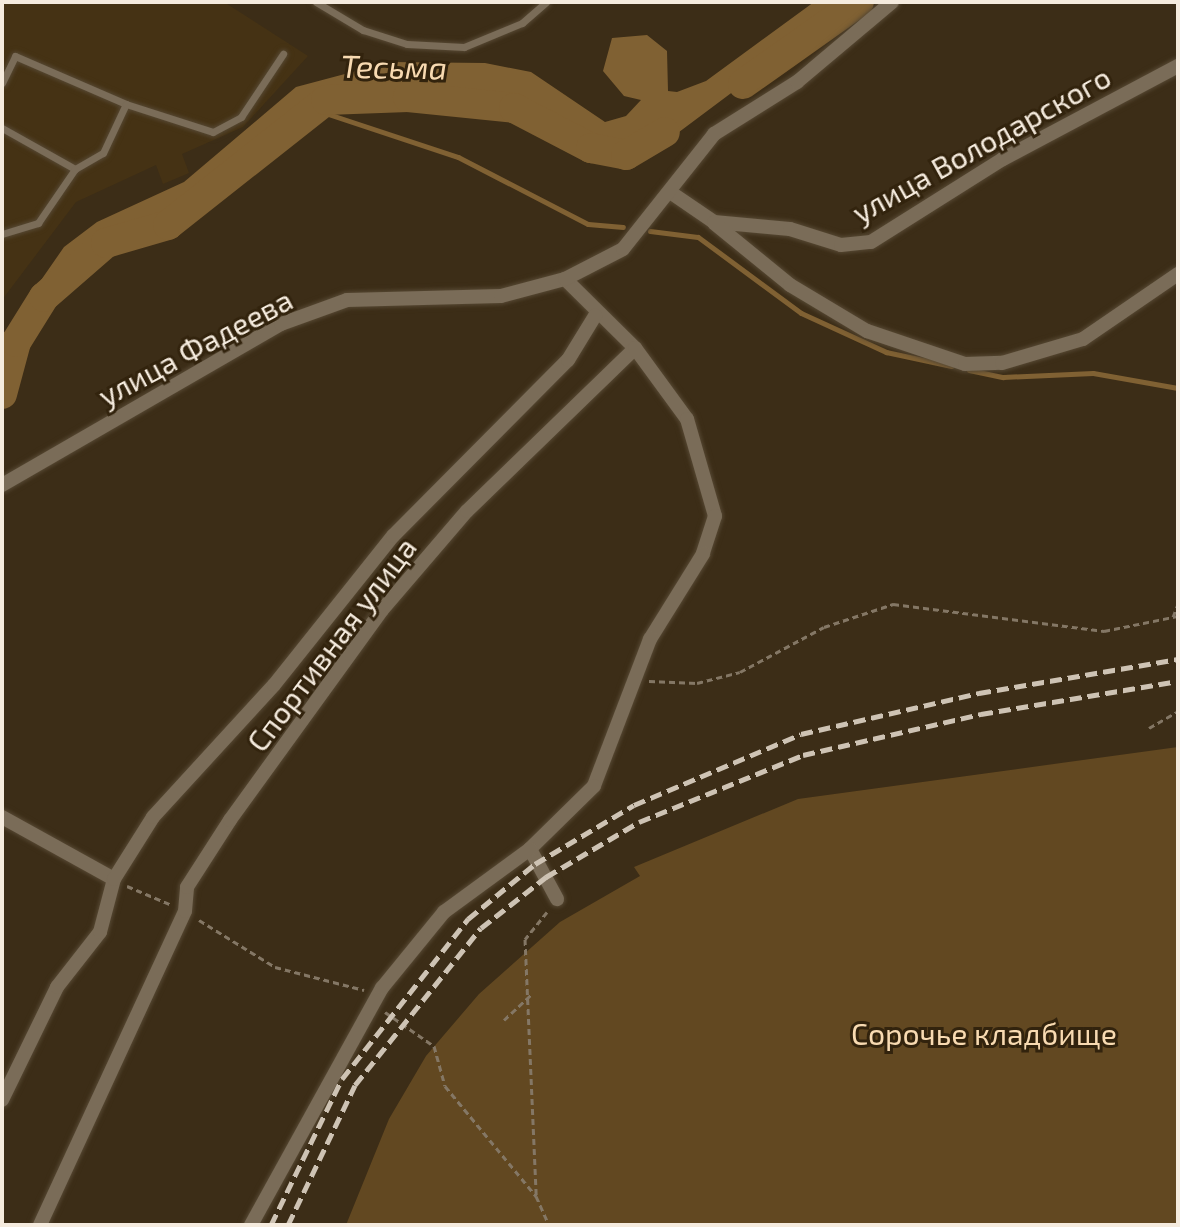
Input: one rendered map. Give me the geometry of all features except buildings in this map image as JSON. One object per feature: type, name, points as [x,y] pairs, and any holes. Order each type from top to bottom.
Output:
[{"type":"street","name":"улица Фадеева","points":[[2,485],[281,324],[347,300],[501,296],[565,279],[623,249],[714,134],[797,82],[892,2]]},
{"type":"street","name":"улица Володарского","points":[[670,192],[714,222],[790,229],[841,245],[871,242],[1003,159],[1178,66]]},
{"type":"street","points":[[714,222],[790,285],[867,331],[965,364],[1050,349],[1083,339],[1178,274]]},
{"type":"street","points":[[251,1225],[374,1000],[444,912],[530,849],[594,786],[633,681],[703,554],[713,493],[687,419],[635,348],[595,316],[565,279]]},
{"type":"street","name":"Спортивная улица","points":[[2,1100],[57,987],[100,932],[114,879],[153,817],[274,685],[393,536],[568,360],[595,316]]},
{"type":"street","name":"Спортивная улица","points":[[40,1225],[185,911],[187,887],[230,820],[411,577],[635,348]]},
{"type":"street","points":[[2,817],[114,879]]},
{"type":"street","points":[[530,849],[557,899]]},
{"type":"lane","points":[[316,2],[331,5],[363,30],[407,44],[464,47],[522,23],[546,2]]},
{"type":"lane","points":[[2,83],[15,56],[126,104],[213,132],[241,117],[283,54]]},
{"type":"lane","points":[[2,234],[38,223],[75,169],[103,153],[126,104]]},
{"type":"lane","points":[[2,128],[75,169]]},
{"type":"path","points":[[633,681],[697,683],[740,672],[824,627],[893,604],[1104,631],[1176,616],[1178,604]]},
{"type":"path","points":[[1149,728],[1178,711]]},
{"type":"path","points":[[536,1196],[531,995],[525,939],[557,899]]},
{"type":"path","points":[[275,967],[364,990],[434,1046],[445,1086],[536,1196],[549,1225]]},
{"type":"path","points":[[504,1020],[531,995]]},
{"type":"shaded area","points":[[2,2],[224,2],[308,56],[243,127],[182,154],[189,173],[163,184],[156,165],[76,202],[2,300]]},
{"type":"green space","name":"Сорочье кладбище","points":[[1178,747],[1178,1225],[346,1225],[389,1119],[426,1056],[479,994],[560,922],[640,876],[634,867],[798,799]]},
{"type":"water","points":[[814,2],[853,2],[659,147],[636,153],[600,147],[558,117],[516,98],[406,87],[292,116],[204,196],[81,257],[45,292],[2,386],[12,322],[64,247],[97,222],[184,182],[296,87],[390,62],[485,63],[531,72],[605,122],[626,116],[641,100],[624,96],[603,71],[612,38],[647,35],[667,51],[668,91],[677,92],[706,81]]},
{"type":"waterway","points":[[743,84],[859,2]]},
{"type":"waterway","name":"Тесьма","points":[[2,394],[16,342],[44,297],[106,243],[168,225],[326,100],[408,97],[514,108],[591,148],[626,155],[665,132]]},
{"type":"waterway","points":[[313,109],[458,157],[588,224],[623,227]]},
{"type":"waterway","points":[[650,231],[698,237],[801,313],[886,352],[952,366]]},
{"type":"waterway","points":[[969,370],[1003,377],[1093,373],[1178,388]]},
{"type":"railway","points":[[271,1225],[342,1079],[468,919],[535,864],[634,805],[801,734],[979,693],[1178,659]]},
{"type":"railway","points":[[288,1225],[355,1085],[481,928],[546,877],[639,822],[803,755],[981,714],[1178,681]]}]
